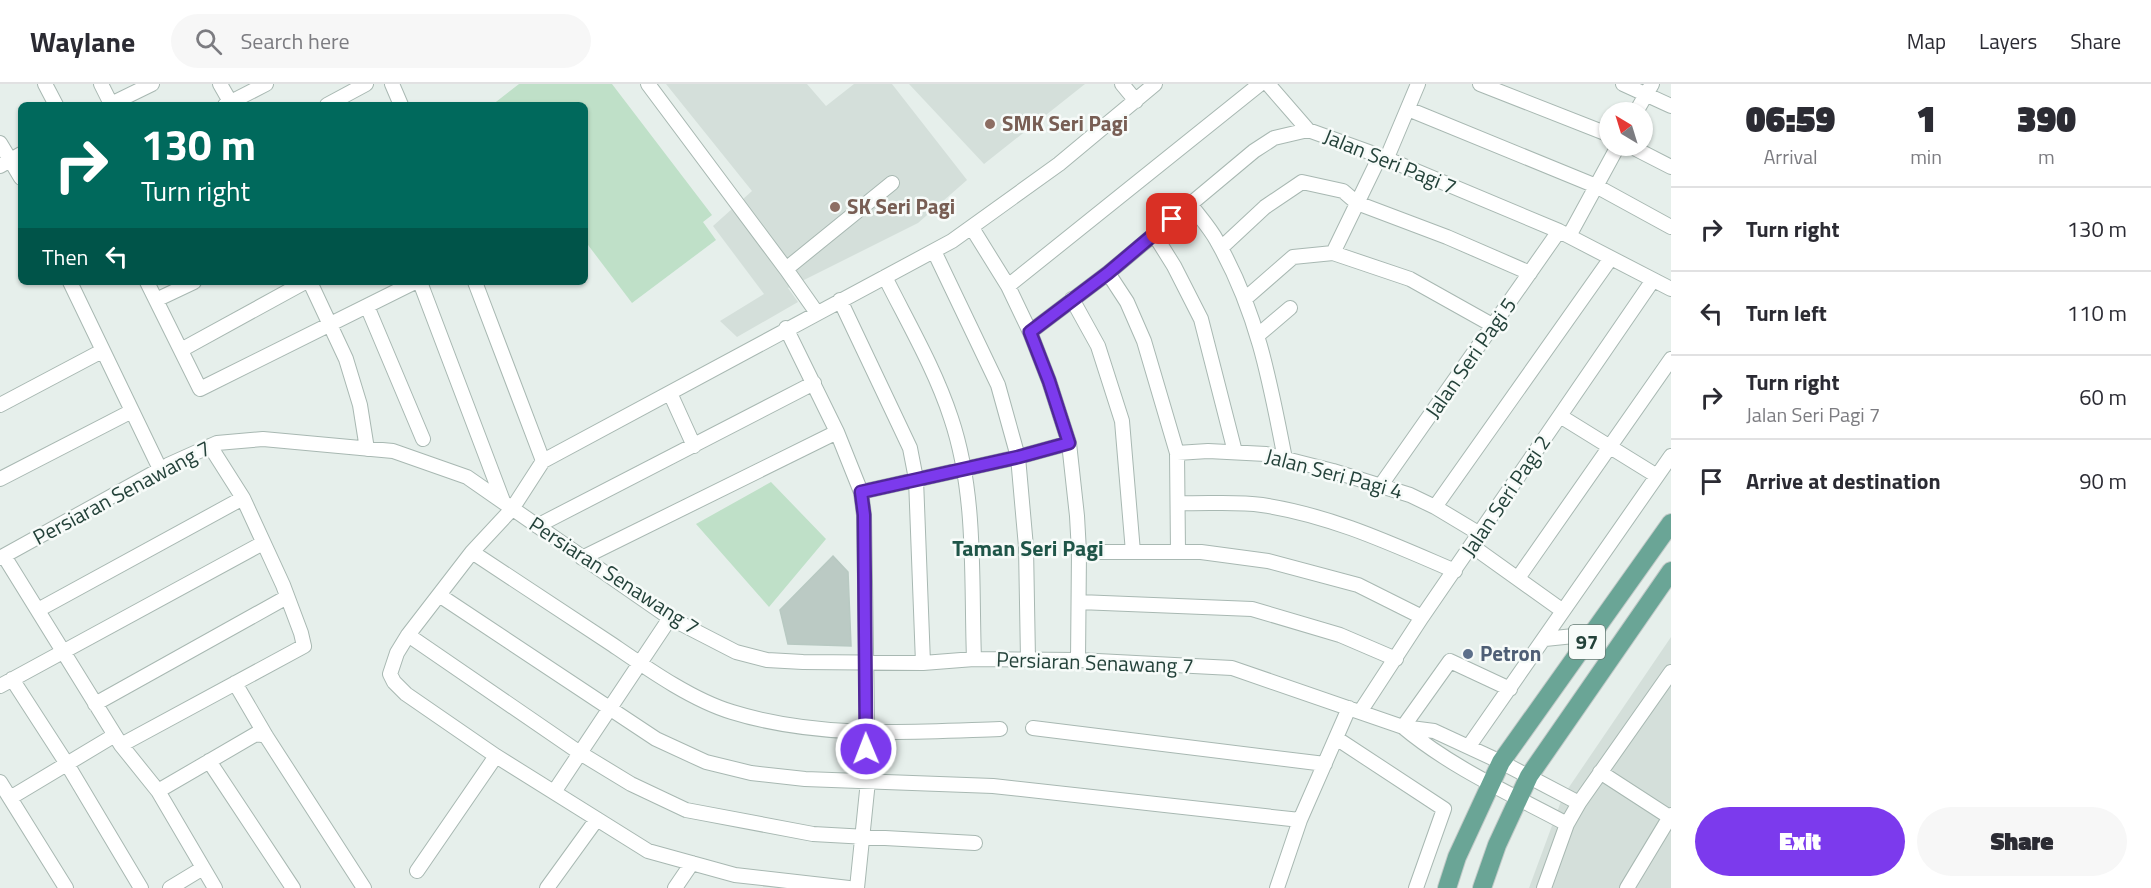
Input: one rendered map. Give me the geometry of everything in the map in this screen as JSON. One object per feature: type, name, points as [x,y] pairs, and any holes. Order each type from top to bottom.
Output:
[{"type":"main road","name":"97","points":[[1447,888],[1457,857],[1502,762],[1671,523]]},
{"type":"main road","name":"97","points":[[1482,888],[1497,845],[1528,776],[1671,571]]},
{"type":"street","points":[[45,84],[54,102]]},
{"type":"street","points":[[101,84],[109,102]]},
{"type":"street","points":[[114,102],[152,84]]},
{"type":"street","points":[[220,84],[228,102]]},
{"type":"street","points":[[233,102],[266,84]]},
{"type":"street","points":[[332,102],[364,84]]},
{"type":"street","points":[[392,84],[400,102]]},
{"type":"street","points":[[648,84],[817,313]]},
{"type":"street","points":[[1122,84],[1136,101]]},
{"type":"street","points":[[849,888],[806,886],[735,875],[648,851],[496,756],[406,694],[394,682],[390,674],[392,664],[408,635],[543,461],[786,328],[934,251],[972,228],[1059,164],[1155,84]]},
{"type":"street","points":[[1008,286],[1260,84]]},
{"type":"street","points":[[1268,84],[1308,129]]},
{"type":"street","points":[[1333,254],[1408,109],[1418,84]]},
{"type":"street","points":[[1480,84],[1599,131]]},
{"type":"street","points":[[1623,84],[1649,89],[1671,106]]},
{"type":"street","points":[[1408,109],[1596,186],[1671,227]]},
{"type":"street","name":"Jalan Seri Pagi 7","points":[[1030,332],[1108,273],[1254,151],[1274,138],[1308,129],[1564,234],[1671,289]]},
{"type":"street","points":[[0,143],[11,160]]},
{"type":"street","name":"Jalan Seri Pagi 5","points":[[1381,485],[1530,273],[1564,234],[1596,186],[1612,156]]},
{"type":"street","points":[[1650,156],[1671,167]]},
{"type":"street","points":[[1221,248],[1265,207],[1302,182],[1343,190],[1358,203],[1447,237],[1530,273]]},
{"type":"street","points":[[786,269],[892,183]]},
{"type":"street","points":[[1190,204],[1217,239],[1246,298],[1266,363],[1285,459]]},
{"type":"street","points":[[972,228],[1008,286],[1030,332],[1069,443],[1079,552],[1078,660]]},
{"type":"street","points":[[1154,234],[1174,266],[1201,320],[1234,452]]},
{"type":"street","points":[[934,251],[998,385],[1018,457],[1026,547],[1028,659]]},
{"type":"street","points":[[1246,298],[1293,257],[1333,254],[1410,279],[1494,326]]},
{"type":"street","points":[[1435,507],[1611,258]]},
{"type":"street","points":[[1108,273],[1127,302],[1144,341],[1177,453],[1178,551]]},
{"type":"street","points":[[885,277],[929,365],[951,418],[963,468],[969,495],[974,659]]},
{"type":"street","name":"Jalan Seri Pagi 2","points":[[1277,888],[1300,820],[1336,738],[1355,710],[1396,659],[1422,616],[1653,280]]},
{"type":"street","points":[[71,285],[160,469]]},
{"type":"street","points":[[148,285],[200,389],[409,285]]},
{"type":"street","points":[[156,300],[188,285]]},
{"type":"street","points":[[181,350],[300,285]]},
{"type":"street","points":[[311,285],[346,359],[360,405],[367,449]]},
{"type":"street","points":[[421,285],[508,505]]},
{"type":"street","points":[[476,285],[543,461]]},
{"type":"street","points":[[1072,299],[1098,346],[1122,421],[1134,552]]},
{"type":"street","points":[[840,300],[910,448],[916,479],[923,663]]},
{"type":"street","points":[[367,306],[423,440]]},
{"type":"street","points":[[1257,336],[1290,308]]},
{"type":"street","points":[[786,328],[837,432],[861,492],[864,515],[868,781],[857,888]]},
{"type":"street","points":[[0,405],[102,351]]},
{"type":"street","points":[[1518,578],[1671,359]]},
{"type":"street","points":[[537,526],[814,383]]},
{"type":"street","points":[[670,393],[694,446]]},
{"type":"street","points":[[0,479],[132,411]]},
{"type":"street","points":[[1560,416],[1657,476]]},
{"type":"street","points":[[582,558],[837,432]]},
{"type":"street","name":"Persiaran Senawang 7","points":[[2,557],[160,469],[217,443],[263,439],[393,452],[467,477],[670,618],[736,652],[767,660],[923,663],[974,659],[1028,659],[1232,668],[1403,727]]},
{"type":"street","points":[[861,492],[1018,457],[1069,443]]},
{"type":"street","points":[[10,798],[67,764],[235,683],[304,646],[287,597],[243,498],[210,446]]},
{"type":"street","name":"Jalan Seri Pagi 4","points":[[1177,453],[1234,452],[1266,454],[1285,459],[1410,495],[1480,534]]},
{"type":"street","points":[[1469,746],[1671,456]]},
{"type":"street","points":[[38,610],[243,498]]},
{"type":"street","points":[[1179,503],[1260,504],[1302,513],[1367,533],[1455,571]]},
{"type":"street","points":[[141,888],[67,764],[6,683],[263,543]]},
{"type":"street","points":[[1472,546],[1563,611]]},
{"type":"street","points":[[472,552],[640,663],[686,691],[730,712],[778,724],[866,733],[1000,729]]},
{"type":"street","points":[[1079,552],[1201,552],[1268,561],[1358,585],[1422,616]]},
{"type":"street","points":[[2,557],[38,610],[118,740],[158,791],[215,888]]},
{"type":"street","points":[[439,595],[656,740],[706,762],[751,773],[805,779],[993,786],[1300,820]]},
{"type":"street","points":[[95,704],[287,597]]},
{"type":"street","points":[[1079,602],[1252,609],[1340,635],[1396,659]]},
{"type":"street","points":[[554,792],[670,618]]},
{"type":"street","points":[[1545,639],[1593,634]]},
{"type":"street","points":[[408,635],[580,753],[631,784],[686,810],[813,834],[975,843]]},
{"type":"street","points":[[1403,727],[1450,661],[1510,689]]},
{"type":"street","points":[[1544,888],[1567,824],[1579,803],[1671,672]]},
{"type":"street","points":[[235,683],[266,736],[364,888]]},
{"type":"street","points":[[1403,727],[1434,731],[1469,746],[1579,803]]},
{"type":"street","points":[[1403,727],[1426,746],[1490,784],[1567,824]]},
{"type":"street","points":[[1033,728],[1325,764]]},
{"type":"street","points":[[158,791],[256,734],[266,736]]},
{"type":"street","points":[[1336,738],[1444,809],[1416,888]]},
{"type":"street","points":[[417,871],[496,756]]},
{"type":"street","points":[[209,761],[292,888]]},
{"type":"street","points":[[1600,772],[1671,817],[1627,888]]},
{"type":"street","points":[[0,782],[66,888]]},
{"type":"street","points":[[547,888],[597,819]]},
{"type":"street","points":[[675,888],[692,863]]},
{"type":"street","points":[[170,888],[203,868]]},
{"type":"shaded area","name":"SK Seri Pagi","points":[[666,84],[807,84],[826,106],[854,84],[892,84],[967,180],[918,223],[788,288],[798,302],[737,337],[720,321],[764,294],[713,226],[752,191]]},
{"type":"shaded area","name":"SMK Seri Pagi","points":[[909,84],[1085,84],[984,164]]},
{"type":"shaded area","points":[[1671,637],[1671,888],[1529,888],[1563,796]]},
{"type":"green space","points":[[519,84],[612,84],[712,215],[703,222],[716,240],[632,303],[588,245],[588,102],[496,102]]},
{"type":"green space","points":[[771,482],[826,539],[769,607],[696,524]]},
{"type":"building","points":[[833,556],[848,572],[851,646],[788,644],[780,610]]},
{"type":"place","name":"SMK Seri Pagi","points":[[990,124]]},
{"type":"place","name":"SK Seri Pagi","points":[[835,207]]},
{"type":"place","name":"Petron","points":[[1468,654]]},
{"type":"district","name":"Taman Seri Pagi","points":[[1028,548]]},
{"type":"route","points":[[866,749],[867,663],[864,515],[861,492],[1018,457],[1069,443],[1030,332],[1108,273],[1172,219]]}]
